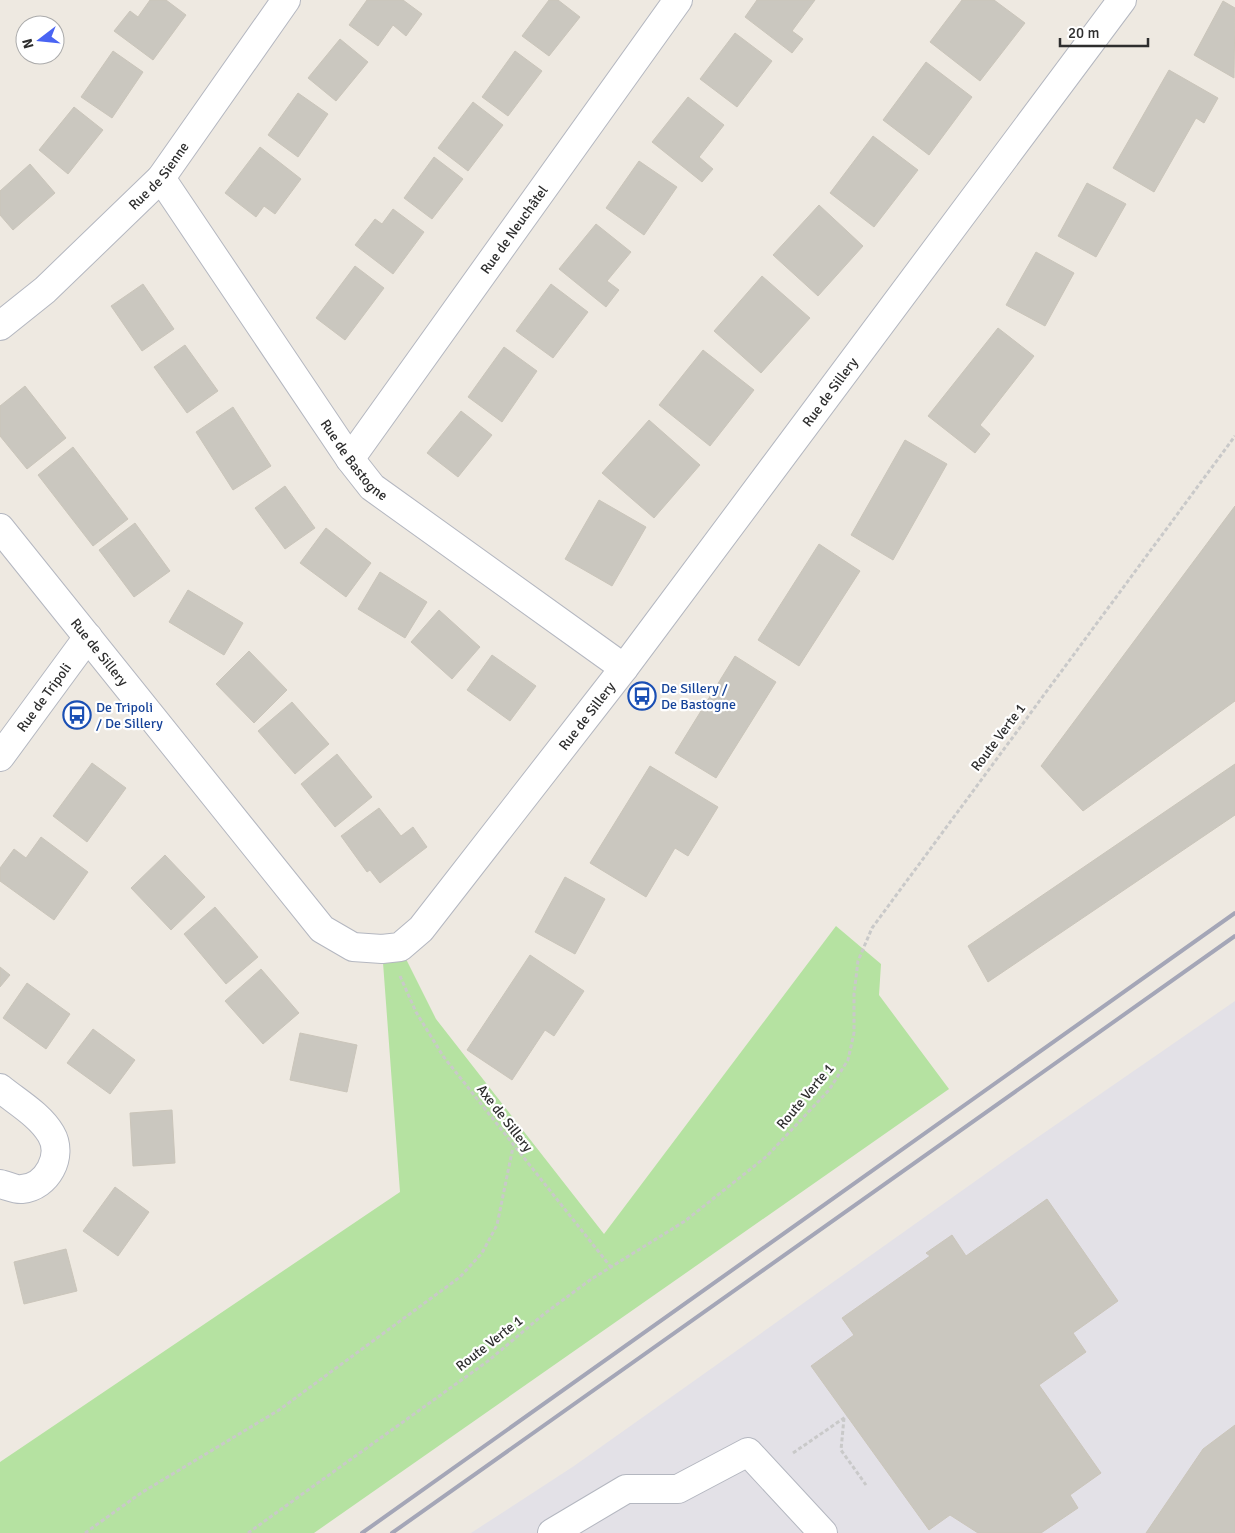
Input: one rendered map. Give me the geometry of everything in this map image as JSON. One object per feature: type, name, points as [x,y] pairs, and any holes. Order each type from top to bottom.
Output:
[{"type":"street","name":"Rue de Sienne","points":[[0,326],[45,290],[160,178],[286,0]]},
{"type":"street","name":"Rue de Neuchâtel","points":[[350,459],[678,0]]},
{"type":"street","name":"Rue de Sillery","points":[[0,528],[322,928],[353,947],[382,949],[400,946],[421,930],[624,668],[1122,0]]},
{"type":"street","name":"Rue de Bastogne","points":[[160,178],[350,459],[372,487],[624,668]]},
{"type":"street","name":"Rue de Tripoli","points":[[0,757],[88,637]]},
{"type":"street","points":[[0,1088],[47,1129],[52,1136],[55,1161],[44,1180],[22,1190],[0,1184]]},
{"type":"street","points":[[552,1533],[626,1489],[678,1489],[748,1452],[823,1533]]},
{"type":"path","name":"Route Verte 1","points":[[248,1533],[488,1361],[544,1314],[610,1266],[685,1221],[767,1156],[829,1090],[848,1060],[854,1033],[854,994],[858,961],[872,928],[1235,436]]},
{"type":"path","name":"Axe de Sillery","points":[[399,974],[404,988],[443,1056],[513,1147],[610,1266]]},
{"type":"path","points":[[85,1533],[141,1493],[279,1410],[460,1277],[482,1253],[497,1225],[513,1147]]},
{"type":"path","points":[[793,1452],[845,1417],[841,1450],[866,1485]]},
{"type":"shaded area","points":[[1235,1001],[1235,1533],[471,1533],[574,1466],[1015,1153]]},
{"type":"green space","points":[[836,926],[881,964],[879,995],[949,1089],[314,1533],[0,1533],[0,1462],[400,1192],[382,949],[400,947],[436,1019],[604,1234]]},
{"type":"building","points":[[150,0],[166,0],[186,15],[153,60],[114,31],[130,11],[138,17]]},
{"type":"building","points":[[367,0],[403,0],[422,14],[406,36],[393,25],[378,46],[349,25]]},
{"type":"building","points":[[549,0],[558,0],[580,17],[549,56],[522,36]]},
{"type":"building","points":[[757,0],[815,0],[792,31],[803,39],[792,53],[745,17]]},
{"type":"building","points":[[962,0],[994,0],[1025,23],[980,81],[930,42]]},
{"type":"building","points":[[1223,1],[1235,8],[1234,78],[1194,55]]},
{"type":"building","points":[[735,33],[772,61],[737,107],[700,79]]},
{"type":"building","points":[[340,39],[368,62],[336,101],[308,78]]},
{"type":"building","points":[[113,51],[143,72],[112,118],[81,97]]},
{"type":"building","points":[[515,51],[542,71],[508,116],[482,97]]},
{"type":"building","points":[[926,62],[972,97],[929,155],[883,120]]},
{"type":"building","points":[[1169,70],[1218,98],[1204,123],[1196,118],[1154,192],[1113,168]]},
{"type":"building","points":[[298,93],[328,114],[298,157],[268,135]]},
{"type":"building","points":[[688,97],[724,125],[699,157],[713,169],[702,182],[652,142]]},
{"type":"building","points":[[473,102],[503,125],[468,171],[438,148]]},
{"type":"building","points":[[74,107],[103,130],[68,174],[39,150]]},
{"type":"building","points":[[873,136],[918,170],[874,227],[830,193]]},
{"type":"building","points":[[260,147],[301,179],[275,214],[264,206],[256,217],[225,193]]},
{"type":"building","points":[[434,157],[463,179],[432,219],[404,198]]},
{"type":"building","points":[[639,161],[677,187],[644,235],[606,208]]},
{"type":"building","points":[[30,164],[55,193],[13,230],[0,215],[0,191]]},
{"type":"building","points":[[1087,183],[1126,204],[1096,257],[1058,236]]},
{"type":"building","points":[[819,205],[863,246],[818,296],[773,255]]},
{"type":"building","points":[[393,209],[424,232],[393,274],[355,245],[375,219],[382,224]]},
{"type":"building","points":[[596,224],[631,252],[607,281],[619,290],[606,307],[559,269]]},
{"type":"building","points":[[1036,252],[1074,273],[1045,326],[1006,305]]},
{"type":"building","points":[[355,266],[384,288],[345,340],[316,318]]},
{"type":"building","points":[[762,276],[810,318],[761,373],[714,331]]},
{"type":"building","points":[[143,284],[174,329],[142,351],[111,306]]},
{"type":"building","points":[[551,284],[588,312],[553,358],[516,331]]},
{"type":"building","points":[[998,328],[1034,356],[980,425],[990,434],[975,453],[928,416]]},
{"type":"building","points":[[185,345],[218,391],[187,413],[154,367]]},
{"type":"building","points":[[504,347],[537,371],[502,422],[468,397]]},
{"type":"building","points":[[703,350],[754,390],[710,446],[659,405]]},
{"type":"building","points":[[25,386],[66,438],[27,469],[0,436],[0,406]]},
{"type":"building","points":[[233,407],[271,466],[233,490],[196,432]]},
{"type":"building","points":[[461,411],[492,435],[458,477],[427,453]]},
{"type":"building","points":[[649,420],[700,465],[654,518],[602,473]]},
{"type":"building","points":[[905,440],[947,464],[893,560],[851,535]]},
{"type":"building","points":[[73,447],[128,519],[93,546],[38,475]]},
{"type":"building","points":[[285,486],[315,528],[285,549],[255,508]]},
{"type":"building","points":[[599,500],[646,527],[612,586],[565,559]]},
{"type":"building","points":[[1235,506],[1235,701],[1083,811],[1041,766]]},
{"type":"building","points":[[135,523],[170,571],[134,597],[99,550]]},
{"type":"building","points":[[326,528],[371,563],[346,597],[300,563]]},
{"type":"building","points":[[819,544],[860,571],[799,666],[758,640]]},
{"type":"building","points":[[380,572],[427,602],[405,638],[358,609]]},
{"type":"building","points":[[188,590],[243,623],[224,655],[169,622]]},
{"type":"building","points":[[439,610],[480,647],[452,679],[411,642]]},
{"type":"building","points":[[249,651],[287,690],[254,723],[216,684]]},
{"type":"building","points":[[492,655],[536,686],[510,721],[467,690]]},
{"type":"building","points":[[735,656],[776,682],[716,778],[675,753]]},
{"type":"building","points":[[292,702],[329,744],[295,774],[258,731]]},
{"type":"building","points":[[337,754],[372,797],[335,827],[301,784]]},
{"type":"building","points":[[92,763],[126,788],[87,842],[53,816]]},
{"type":"building","points":[[1235,764],[1235,815],[988,982],[968,946]]},
{"type":"building","points":[[650,766],[718,807],[688,856],[675,848],[646,897],[590,863]]},
{"type":"building","points":[[379,808],[401,836],[413,827],[427,847],[380,883],[370,870],[367,872],[341,836]]},
{"type":"building","points":[[41,837],[88,872],[54,920],[0,881],[0,868],[14,849],[26,858]]},
{"type":"building","points":[[165,855],[205,897],[171,930],[131,888]]},
{"type":"building","points":[[565,877],[605,899],[575,954],[535,932]]},
{"type":"building","points":[[215,907],[258,957],[226,984],[184,934]]},
{"type":"building","points":[[530,955],[584,991],[554,1036],[545,1030],[512,1080],[467,1050]]},
{"type":"building","points":[[0,967],[10,975],[0,987]]},
{"type":"building","points":[[261,969],[299,1013],[263,1044],[225,1001]]},
{"type":"building","points":[[27,983],[70,1014],[46,1049],[3,1018]]},
{"type":"building","points":[[93,1029],[135,1060],[110,1094],[67,1063]]},
{"type":"building","points":[[300,1033],[357,1045],[347,1092],[290,1080]]},
{"type":"building","points":[[172,1110],[175,1163],[133,1166],[130,1113]]},
{"type":"building","points":[[115,1187],[149,1212],[118,1256],[83,1231]]},
{"type":"building","points":[[1047,1199],[1118,1301],[1073,1333],[1086,1352],[1039,1385],[1101,1473],[1070,1495],[1078,1508],[1041,1533],[978,1533],[950,1515],[929,1530],[811,1366],[854,1335],[842,1318],[930,1256],[926,1253],[952,1235],[966,1256]]},
{"type":"building","points":[[66,1249],[77,1291],[24,1304],[14,1262]]},
{"type":"building","points":[[1235,1425],[1235,1533],[1146,1533],[1203,1449]]},
{"type":"railway","points":[[362,1533],[1235,913]]},
{"type":"railway","points":[[392,1533],[1235,936]]},
{"type":"place","name":"De Sillery / De Bastogne","points":[[642,696]]},
{"type":"place","name":"De Tripoli / De Sillery","points":[[77,715]]}]
